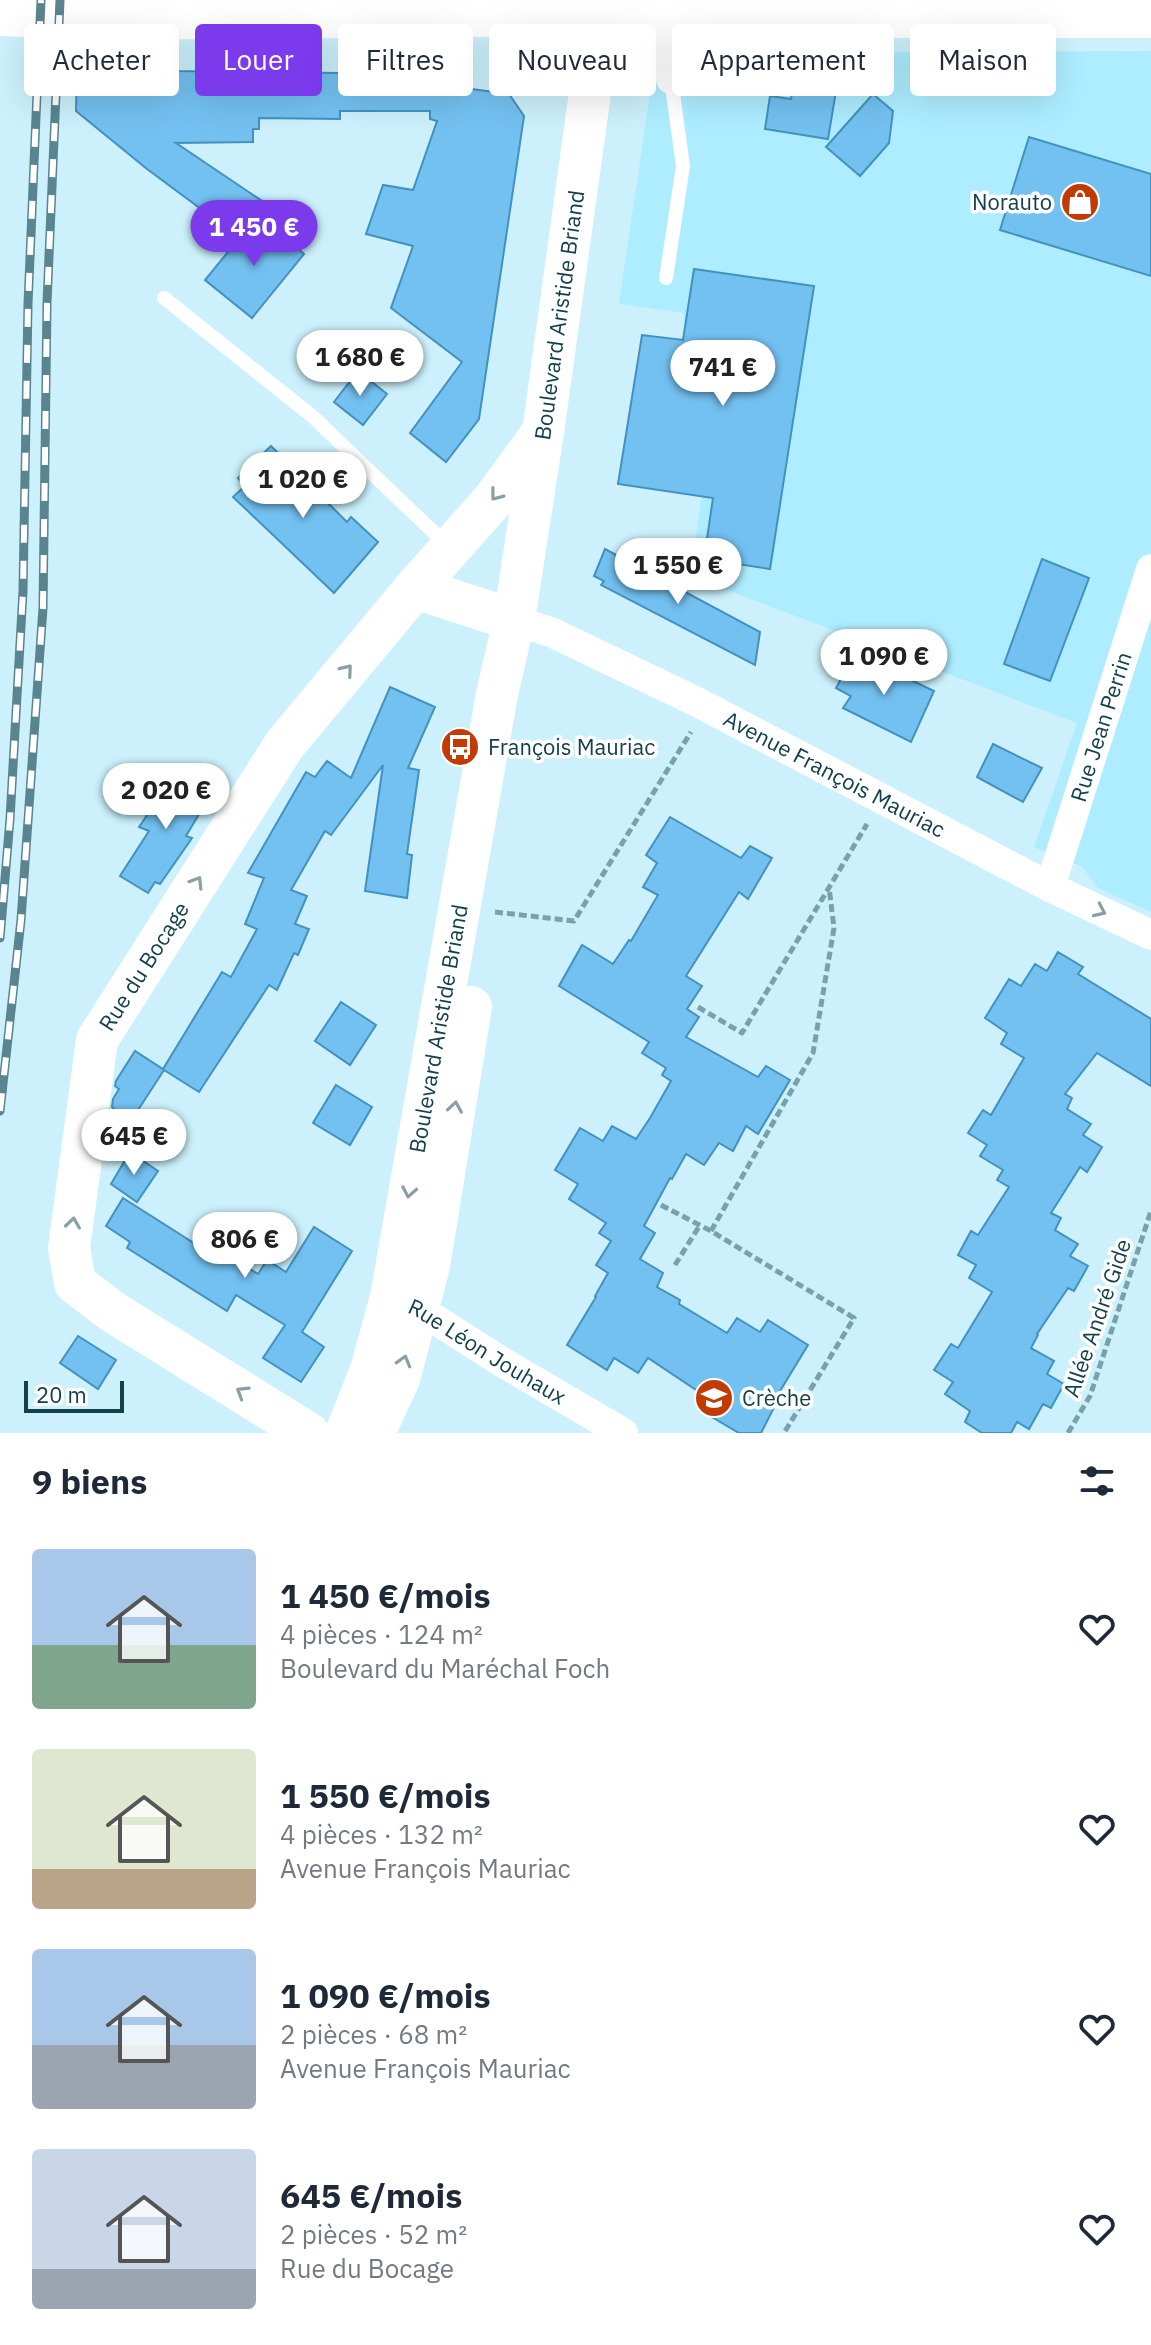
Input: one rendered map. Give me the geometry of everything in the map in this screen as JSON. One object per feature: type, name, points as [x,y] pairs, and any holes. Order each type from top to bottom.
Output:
[{"type":"main road","points":[[0,2],[290,3],[600,13],[661,18],[892,18],[1151,6]]},
{"type":"main road","name":"Boulevard Aristide Briand","points":[[374,1433],[399,1379],[405,1303],[497,694],[514,620],[543,432],[600,13]]},
{"type":"main road","name":"Rue du Bocage","points":[[308,1433],[113,1312],[75,1283],[69,1248],[97,1040],[285,744],[494,499],[543,432]]},
{"type":"main road","points":[[415,588],[514,620]]},
{"type":"main road","name":"Boulevard Aristide Briand","points":[[346,1433],[371,1370],[405,1303],[429,1266],[520,698],[514,620]]},
{"type":"street","points":[[661,18],[671,79]]},
{"type":"street","name":"Rue Jean Perrin","points":[[1050,887],[1148,587]]},
{"type":"street","name":"Avenue François Mauriac","points":[[514,620],[553,633],[706,707],[1050,887],[1151,935]]},
{"type":"street","name":"Rue Léon Jouhaux","points":[[405,1303],[623,1433]]},
{"type":"lane","points":[[742,18],[765,58],[861,73],[878,50],[892,18],[1151,31]]},
{"type":"lane","points":[[0,29],[78,33],[489,29]]},
{"type":"lane","points":[[666,278],[683,166],[671,79]]},
{"type":"lane","points":[[164,298],[312,416],[450,547]]},
{"type":"path","points":[[487,911],[574,921],[706,707]]},
{"type":"path","points":[[698,1007],[742,1033],[864,828],[888,802]]},
{"type":"path","points":[[711,1231],[813,1053],[834,928],[829,887]]},
{"type":"path","points":[[661,1205],[711,1231],[854,1318],[784,1433]]},
{"type":"path","name":"Allée André Gide","points":[[1068,1433],[1090,1396],[1151,1211]]},
{"type":"path","points":[[675,1265],[700,1225]]},
{"type":"shaded area","points":[[1056,51],[1151,51],[1151,912],[1098,888],[1082,867],[1034,847],[1077,723],[690,576],[726,333],[684,326],[684,313],[619,304],[650,96],[656,96],[656,79],[672,79],[672,96],[894,96],[894,52],[910,52],[910,96],[1056,96]]},
{"type":"building","points":[[179,71],[195,71],[195,96],[322,96],[322,73],[338,73],[338,96],[473,96],[473,89],[489,91],[489,96],[510,96],[524,116],[479,419],[446,462],[410,433],[462,362],[391,308],[413,246],[366,234],[383,185],[413,190],[437,121],[430,119],[430,111],[340,111],[340,119],[259,118],[259,129],[253,129],[253,142],[176,143],[271,207],[270,210],[237,202],[240,204],[224,226],[76,111],[76,96],[179,96]]},
{"type":"building","points":[[770,96],[791,99],[791,96],[835,96],[828,139],[765,129]]},
{"type":"building","points":[[871,96],[893,111],[889,143],[860,176],[826,147]]},
{"type":"building","name":"Norauto","points":[[1029,137],[1151,174],[1151,276],[1000,230]]},
{"type":"building","points":[[254,220],[277,232],[304,254],[252,318],[205,280]]},
{"type":"building","points":[[694,269],[814,286],[770,569],[704,559],[713,498],[618,484],[642,335],[683,340]]},
{"type":"building","points":[[358,371],[387,394],[363,425],[334,402]]},
{"type":"building","points":[[271,446],[347,522],[351,517],[378,542],[334,593],[233,497],[245,486],[238,478]]},
{"type":"building","points":[[605,549],[760,632],[755,665],[601,585],[604,581],[594,576]]},
{"type":"building","points":[[1042,559],[1089,578],[1050,681],[1004,664]]},
{"type":"building","points":[[855,653],[934,691],[911,742],[843,708],[851,696],[836,688]]},
{"type":"building","points":[[390,687],[435,707],[408,768],[419,770],[407,854],[412,855],[407,898],[365,891],[383,765],[331,835],[325,831],[291,890],[307,896],[295,924],[309,929],[277,990],[269,985],[199,1092],[164,1070],[129,1124],[112,1107],[119,1089],[115,1086],[116,1081],[135,1051],[163,1069],[222,972],[231,977],[257,929],[245,924],[264,878],[248,873],[306,772],[315,777],[327,761],[351,778]]},
{"type":"building","points":[[993,744],[1042,768],[1023,802],[977,777]]},
{"type":"building","points":[[179,768],[211,794],[186,836],[192,838],[160,884],[155,882],[148,893],[120,876],[149,831],[139,827]]},
{"type":"building","points":[[670,817],[741,858],[750,846],[772,858],[748,899],[739,892],[686,976],[702,986],[687,1009],[699,1017],[686,1037],[758,1077],[766,1066],[790,1080],[758,1134],[746,1126],[733,1151],[719,1143],[704,1165],[686,1154],[644,1226],[655,1233],[640,1259],[663,1273],[657,1287],[727,1333],[737,1318],[760,1332],[768,1320],[808,1345],[780,1391],[761,1433],[739,1433],[710,1416],[717,1404],[648,1358],[638,1373],[614,1358],[607,1370],[567,1345],[608,1273],[596,1265],[611,1241],[599,1233],[606,1223],[569,1199],[578,1184],[555,1170],[580,1128],[603,1141],[612,1126],[636,1139],[671,1081],[662,1075],[666,1068],[642,1053],[649,1042],[559,986],[582,945],[613,964],[631,941],[658,895],[643,887],[657,863],[646,855]]},
{"type":"building","points":[[1058,952],[1083,967],[1078,974],[1151,1019],[1151,1086],[1097,1053],[1065,1094],[1072,1098],[1067,1109],[1091,1124],[1083,1135],[1102,1147],[1087,1172],[1080,1167],[1051,1213],[1061,1218],[1055,1230],[1078,1244],[1070,1256],[1088,1266],[1074,1291],[1068,1288],[1031,1348],[1054,1361],[1047,1374],[1064,1384],[1051,1408],[1043,1404],[1029,1429],[1017,1422],[1011,1433],[982,1433],[965,1422],[970,1411],[945,1394],[953,1382],[934,1370],[951,1344],[958,1348],[992,1292],[969,1278],[976,1265],[958,1255],[971,1231],[978,1235],[1009,1187],[997,1180],[1003,1170],[980,1156],[987,1145],[968,1133],[983,1110],[991,1115],[1024,1058],[1001,1044],[1007,1033],[985,1018],[1009,979],[1021,986],[1035,964],[1047,971]]},
{"type":"building","points":[[341,1002],[376,1025],[350,1065],[315,1041]]},
{"type":"building","points":[[336,1085],[372,1107],[350,1145],[313,1123]]},
{"type":"building","points":[[130,1152],[158,1171],[137,1202],[111,1184]]},
{"type":"building","points":[[123,1198],[208,1252],[212,1245],[258,1274],[267,1260],[286,1272],[314,1227],[352,1251],[302,1332],[324,1347],[301,1382],[263,1358],[285,1325],[236,1295],[227,1311],[127,1248],[130,1242],[106,1226]]},
{"type":"building","points":[[78,1336],[116,1360],[98,1389],[60,1363]]},
{"type":"railway","points":[[0,938],[23,591],[28,304],[41,0]]},
{"type":"railway","points":[[0,1111],[21,920],[43,608],[47,303],[60,0]]},
{"type":"place","name":"Norauto","points":[[1080,202]]},
{"type":"place","name":"François Mauriac","points":[[460,747]]},
{"type":"place","name":"Crèche","points":[[714,1398]]}]
